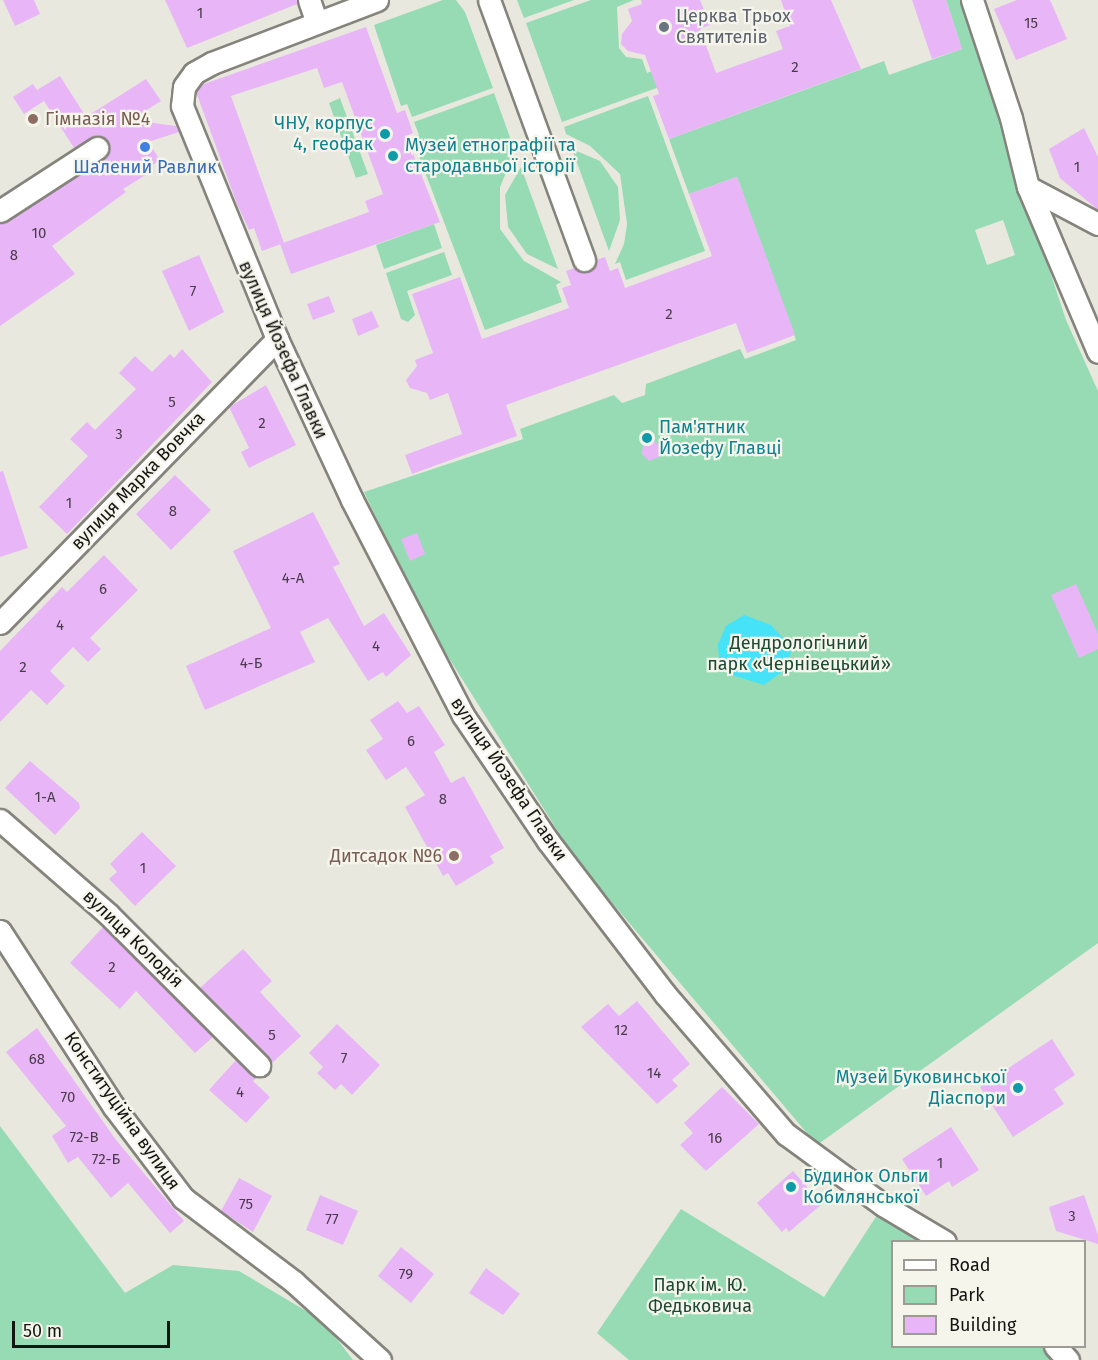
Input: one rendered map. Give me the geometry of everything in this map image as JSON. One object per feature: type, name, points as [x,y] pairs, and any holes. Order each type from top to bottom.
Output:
[{"type":"street","points":[[309,0],[317,23],[376,0]]},
{"type":"street","points":[[489,0],[584,260]]},
{"type":"street","points":[[972,0],[1011,118],[1028,187],[1098,352]]},
{"type":"street","name":"вулиця Йозефа Главки","points":[[317,23],[194,73],[184,87],[182,106],[277,339],[352,500],[464,715],[548,841],[665,994],[786,1134],[884,1205],[942,1240]]},
{"type":"street","points":[[0,211],[97,148]]},
{"type":"street","points":[[1028,187],[1098,224]]},
{"type":"street","name":"вулиця Марка Вовчка","points":[[0,624],[277,339]]},
{"type":"street","name":"вулиця Колодія","points":[[0,820],[108,914],[259,1065]]},
{"type":"street","name":"Конституційна вулиця","points":[[0,931],[114,1107],[183,1198],[294,1282],[380,1360]]},
{"type":"street","points":[[1055,1348],[1068,1360]]},
{"type":"green space","points":[[443,0],[456,0],[465,12],[493,88],[412,117],[407,104],[401,106],[374,25]]},
{"type":"green space","points":[[517,0],[574,0],[524,18]]},
{"type":"green space","points":[[591,0],[634,0],[617,7],[619,48],[626,57],[642,59],[647,73],[659,68],[665,85],[562,122],[526,23]]},
{"type":"green space","name":"Дендрологічний парк «Чернівецький»","points":[[946,0],[960,0],[1066,320],[1098,391],[1098,943],[817,1145],[576,860],[425,620],[364,492],[523,439],[520,429],[614,395],[622,403],[645,395],[646,384],[740,349],[745,359],[796,340],[737,177],[689,194],[669,139],[884,61],[889,75],[962,49]],"holes":[[[1003,220],[1015,255],[987,265],[975,230]]]},
{"type":"green space","points":[[494,93],[515,151],[500,187],[500,229],[524,261],[561,282],[556,285],[562,302],[485,330],[412,138],[419,135],[414,122]]},
{"type":"green space","points":[[648,96],[705,251],[626,280],[620,262],[615,264],[624,244],[627,224],[620,174],[590,146],[566,134],[564,127]]},
{"type":"green space","points":[[340,98],[368,174],[356,178],[329,103]]},
{"type":"green space","points":[[572,149],[600,161],[618,187],[620,220],[609,251]]},
{"type":"green space","points":[[521,167],[558,269],[527,254],[508,227],[505,195]]},
{"type":"green space","points":[[434,224],[442,248],[384,269],[376,245]]},
{"type":"green space","points":[[444,252],[452,275],[407,291],[415,315],[408,322],[401,319],[386,273]]},
{"type":"green space","points":[[0,1126],[125,1293],[173,1265],[239,1271],[323,1321],[353,1360],[0,1360]]},
{"type":"green space","name":"Парк ім. Ю. Федьковича","points":[[681,1209],[824,1297],[879,1212],[927,1240],[891,1240],[891,1348],[1044,1348],[1057,1360],[629,1360],[597,1333]]},
{"type":"water","points":[[744,615],[771,625],[792,648],[786,669],[764,685],[732,675],[719,659],[718,644],[726,626]]},
{"type":"building","points":[[3,0],[34,0],[40,14],[15,26]]},
{"type":"building","points":[[165,0],[297,0],[297,4],[187,48]]},
{"type":"building","points":[[641,0],[700,0],[710,25],[700,29],[716,73],[783,49],[776,31],[790,26],[781,0],[831,0],[861,69],[669,139],[653,96],[659,94],[645,55],[628,51],[621,44],[622,34],[632,21],[628,9],[642,4]]},
{"type":"building","points":[[912,0],[946,0],[962,49],[932,59]]},
{"type":"building","points":[[1017,0],[1050,0],[1067,39],[1016,60],[994,9]]},
{"type":"building","points":[[366,27],[397,113],[405,110],[413,133],[406,136],[440,222],[291,274],[280,244],[262,251],[254,228],[249,230],[237,204],[196,92],[201,85]],"holes":[[[317,68],[324,88],[342,82],[383,194],[365,201],[369,212],[284,243],[231,96]]]},
{"type":"building","points":[[60,76],[86,117],[146,79],[161,101],[131,120],[176,126],[179,132],[148,142],[160,160],[150,167],[152,171],[123,189],[126,192],[52,246],[75,274],[0,326],[0,224],[109,153],[107,141],[97,135],[74,148],[37,90]]},
{"type":"building","points":[[33,84],[44,101],[24,114],[13,97]]},
{"type":"building","points":[[1084,128],[1098,157],[1098,210],[1060,178],[1049,149]]},
{"type":"building","points":[[737,177],[795,335],[747,353],[736,323],[506,405],[517,436],[412,474],[405,455],[462,434],[448,393],[430,400],[427,393],[410,388],[406,380],[417,366],[415,360],[433,353],[412,294],[460,277],[482,339],[569,308],[562,288],[571,285],[566,271],[575,268],[589,272],[596,260],[605,257],[610,271],[618,268],[625,288],[712,256],[689,194]]},
{"type":"building","points":[[199,255],[224,312],[189,331],[162,271]]},
{"type":"building","points":[[329,296],[335,312],[313,320],[307,304]]},
{"type":"building","points":[[372,311],[379,327],[358,336],[352,319]]},
{"type":"building","points":[[182,349],[212,382],[67,534],[39,507],[88,456],[70,439],[87,422],[95,430],[136,389],[119,373],[135,356],[152,372],[170,354],[174,358]]},
{"type":"building","points":[[266,385],[296,445],[249,468],[241,452],[249,448],[229,407]]},
{"type":"building","points":[[653,440],[661,447],[659,457],[649,461],[642,454],[643,444]]},
{"type":"building","points":[[3,471],[28,548],[0,557],[0,472]]},
{"type":"building","points":[[175,475],[211,510],[171,550],[136,514]]},
{"type":"building","points":[[313,512],[340,564],[333,567],[364,626],[384,613],[411,655],[386,677],[383,672],[368,681],[328,618],[300,632],[315,662],[205,710],[186,666],[271,628],[233,551]]},
{"type":"building","points":[[417,533],[425,554],[410,561],[401,539]]},
{"type":"building","points":[[104,555],[138,590],[90,638],[101,649],[88,662],[73,647],[50,671],[65,686],[47,705],[31,690],[0,722],[0,651],[62,587],[67,592]]},
{"type":"building","points":[[1076,584],[1098,634],[1098,649],[1079,658],[1051,595]]},
{"type":"building","points":[[398,701],[407,713],[419,706],[445,745],[434,752],[451,783],[464,776],[504,848],[490,856],[494,863],[456,886],[448,873],[443,876],[405,807],[425,795],[406,767],[386,780],[366,750],[383,739],[370,720]]},
{"type":"building","points":[[30,761],[79,803],[80,808],[55,835],[5,788]]},
{"type":"building","points":[[142,832],[176,866],[135,906],[109,879],[117,872],[110,864]]},
{"type":"building","points":[[103,927],[213,1037],[195,1053],[136,991],[120,1009],[70,963]]},
{"type":"building","points":[[243,949],[272,981],[260,992],[301,1036],[271,1064],[268,1056],[200,988]]},
{"type":"building","points":[[637,1001],[690,1064],[672,1080],[678,1086],[657,1104],[581,1027],[608,1004],[619,1016]]},
{"type":"building","points":[[337,1024],[380,1065],[352,1095],[341,1084],[335,1090],[317,1073],[323,1067],[309,1053]]},
{"type":"building","points":[[37,1028],[116,1140],[184,1221],[170,1233],[128,1183],[111,1198],[78,1157],[68,1163],[52,1136],[66,1126],[6,1052]]},
{"type":"building","name":"Музей Буковинської Діаспори","points":[[1052,1039],[1075,1075],[1054,1089],[1064,1104],[1013,1137],[980,1087]]},
{"type":"building","points":[[236,1060],[258,1077],[253,1081],[270,1097],[246,1123],[209,1090]]},
{"type":"building","points":[[722,1087],[759,1124],[706,1171],[680,1145],[693,1133],[684,1123]]},
{"type":"building","points":[[951,1127],[979,1170],[952,1187],[949,1181],[926,1196],[902,1159]]},
{"type":"building","name":"Будинок Ольги Кобилянської","points":[[793,1171],[822,1204],[789,1232],[786,1228],[782,1232],[757,1203]]},
{"type":"building","points":[[239,1178],[272,1196],[253,1232],[221,1211]]},
{"type":"building","points":[[320,1195],[358,1211],[343,1245],[306,1230]]},
{"type":"building","points":[[1084,1195],[1098,1235],[1098,1244],[1056,1231],[1049,1207]]},
{"type":"building","points":[[401,1247],[434,1274],[411,1303],[378,1276]]},
{"type":"building","points":[[486,1268],[520,1294],[503,1315],[469,1293]]},
{"type":"place","name":"Церква Трьох Святителів","points":[[664,27]]},
{"type":"place","name":"Гімназія №4","points":[[33,119]]},
{"type":"place","name":"ЧНУ, корпус 4, геофак","points":[[385,134]]},
{"type":"place","name":"Шалений Равлик","points":[[145,147]]},
{"type":"place","name":"Музей етнографії та стародавньої історії","points":[[393,156]]},
{"type":"place","name":"Пам'ятник Йозефу Главці","points":[[647,438]]},
{"type":"place","name":"Дитсадок №6","points":[[454,856]]},
{"type":"place","name":"Музей Буковинської Діаспори","points":[[1018,1088]]},
{"type":"place","name":"Будинок Ольги Кобилянської","points":[[791,1187]]}]
